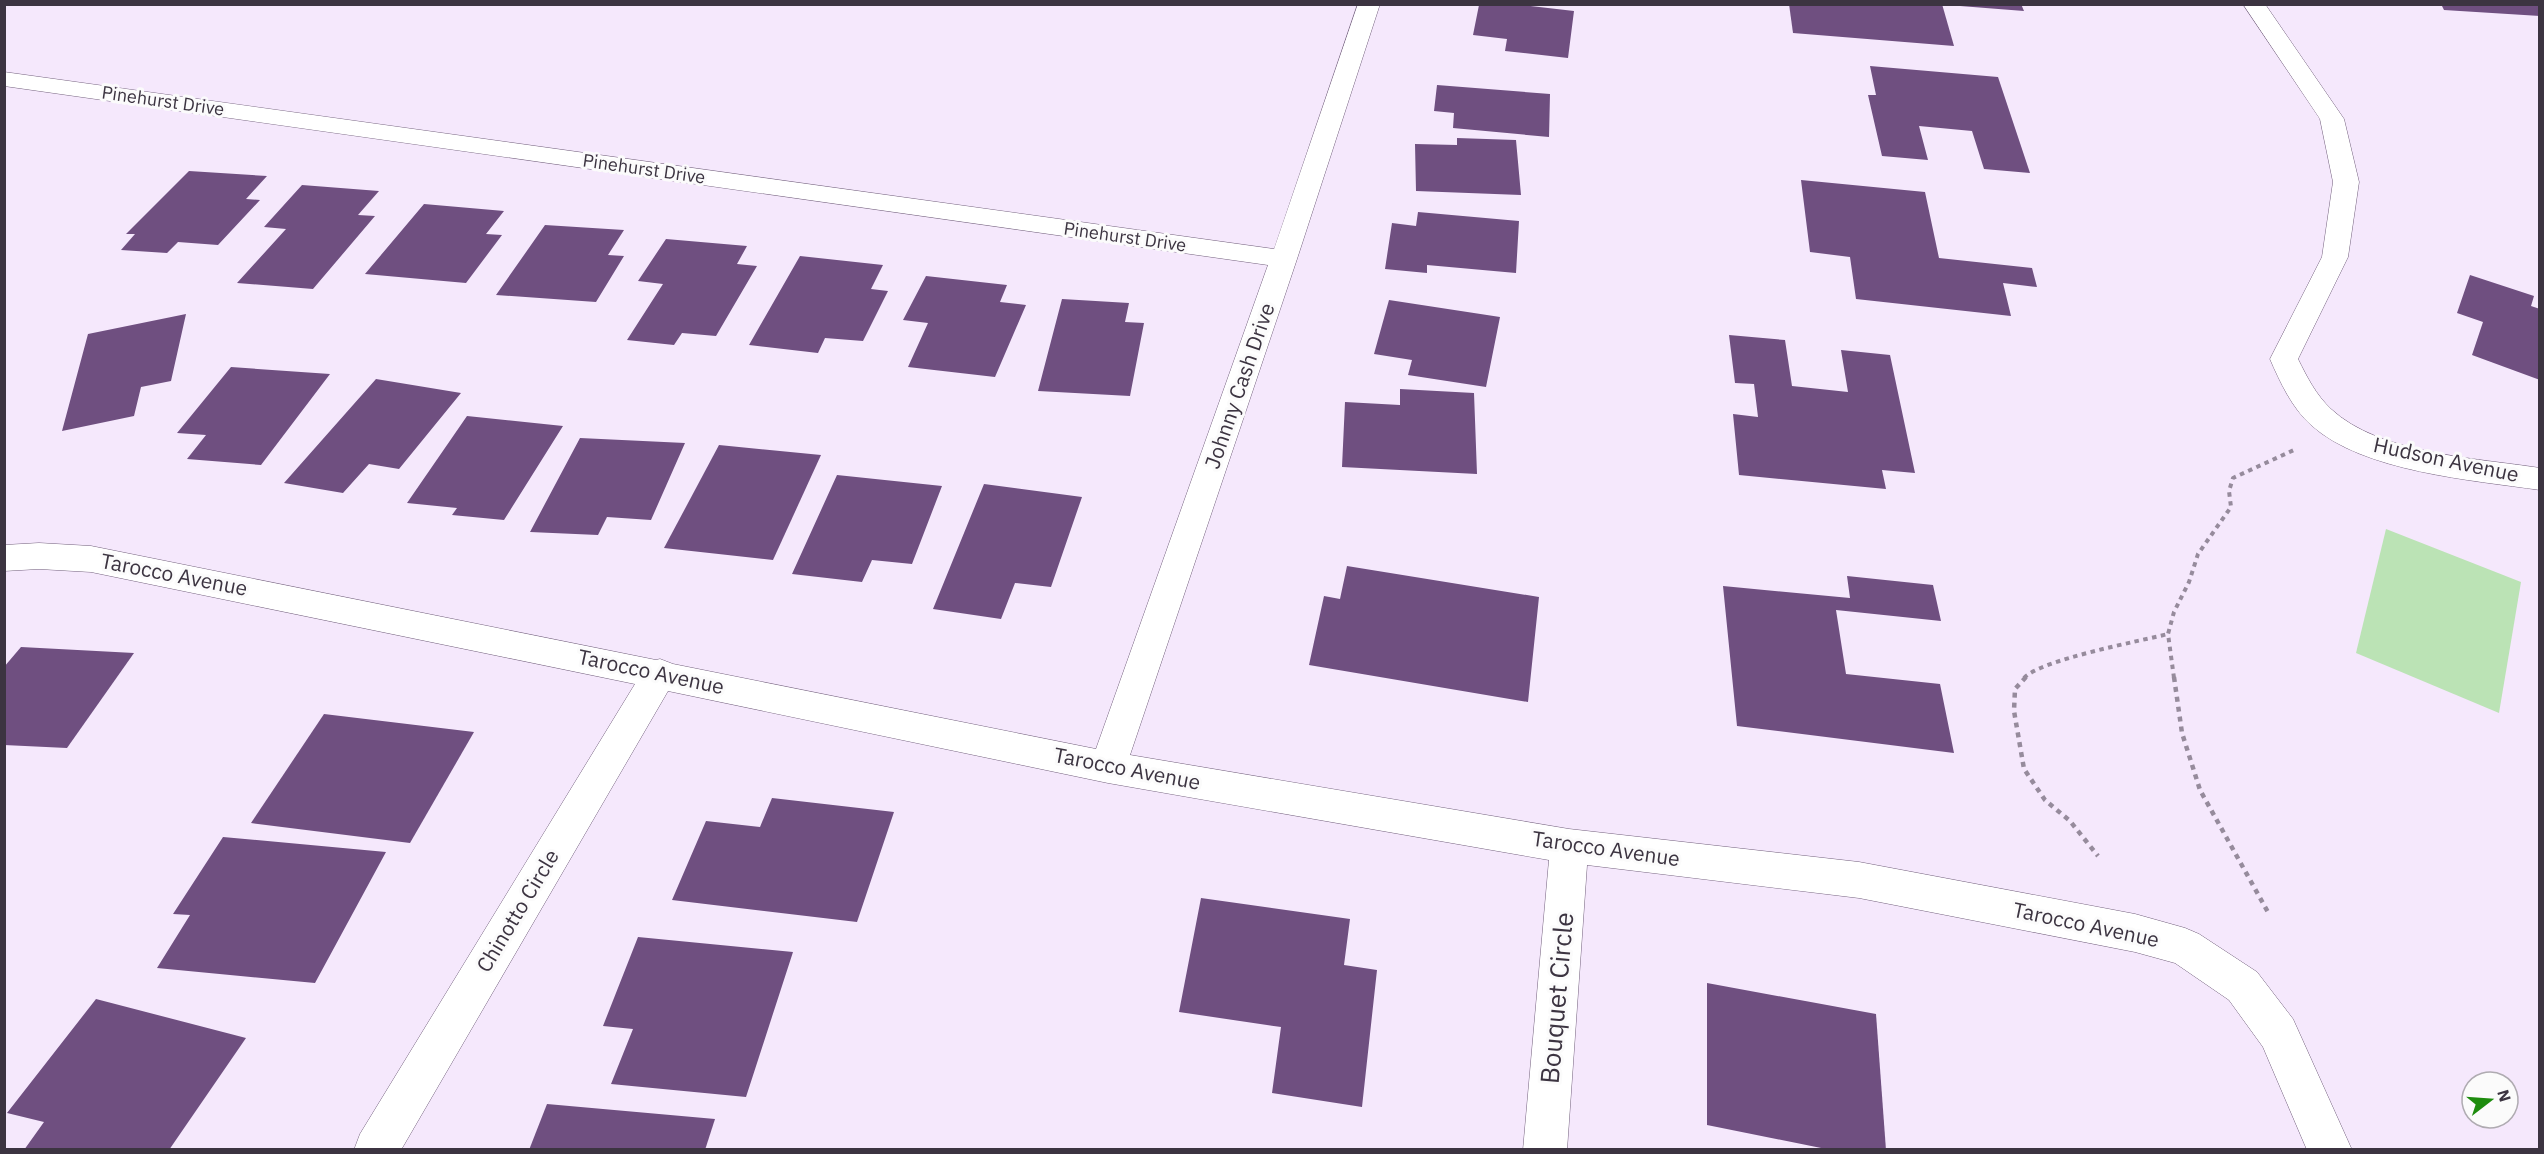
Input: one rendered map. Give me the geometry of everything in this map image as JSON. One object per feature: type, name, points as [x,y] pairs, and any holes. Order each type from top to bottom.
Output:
[{"type":"street","name":"Johnny Cash Drive","points":[[1107,767],[1284,259],[1369,4]]},
{"type":"street","name":"Hudson Avenue","points":[[2254,4],[2332,119],[2346,182],[2336,257],[2284,359],[2300,392],[2322,419],[2355,440],[2396,454],[2540,479]]},
{"type":"street","name":"Pinehurst Drive","points":[[4,78],[1284,259]]},
{"type":"street","name":"Tarocco Avenue","points":[[4,558],[39,556],[91,559],[660,673],[1107,767],[1569,846],[1859,880],[2135,933],[2185,947],[2243,986],[2278,1032],[2330,1149]]},
{"type":"street","name":"Chinotto Circle","points":[[376,1149],[660,673]]},
{"type":"street","name":"Bouquet Circle","points":[[1545,1149],[1569,846]]},
{"type":"path","points":[[2269,914],[2200,790],[2182,733],[2168,634],[2174,612],[2189,582],[2198,554],[2231,507],[2229,491],[2233,477],[2299,447]]},
{"type":"path","points":[[2098,856],[2070,821],[2045,800],[2024,769],[2014,711],[2015,689],[2028,674],[2049,665],[2168,634]]},
{"type":"green space","points":[[2386,529],[2521,582],[2499,713],[2356,653]]},
{"type":"building","points":[[1789,4],[1942,4],[1954,46],[1793,33]]},
{"type":"building","points":[[1960,4],[2021,4],[2024,11],[1960,6]]},
{"type":"building","points":[[2441,4],[2540,4],[2540,16],[2444,10]]},
{"type":"building","points":[[1479,5],[1522,5],[1574,11],[1568,58],[1505,51],[1507,39],[1473,35]]},
{"type":"building","points":[[1870,66],[1998,77],[2030,173],[1984,169],[1972,131],[1919,126],[1928,160],[1882,156],[1868,95],[1876,95]]},
{"type":"building","points":[[1437,85],[1550,94],[1549,137],[1453,128],[1454,113],[1434,111]]},
{"type":"building","points":[[1457,138],[1516,140],[1521,195],[1416,191],[1415,144],[1457,145]]},
{"type":"building","points":[[189,171],[267,176],[246,199],[260,200],[218,245],[178,242],[167,253],[121,250],[135,234],[126,234]]},
{"type":"building","points":[[1801,180],[1925,192],[1939,258],[2032,268],[2037,287],[2003,283],[2011,316],[1856,299],[1850,257],[1810,252]]},
{"type":"building","points":[[302,185],[379,191],[358,215],[375,216],[313,289],[237,283],[286,229],[264,227]]},
{"type":"building","points":[[424,204],[504,211],[486,234],[502,235],[466,283],[365,274]]},
{"type":"building","points":[[1418,212],[1519,221],[1516,273],[1427,265],[1427,273],[1385,269],[1392,223],[1416,226]]},
{"type":"building","points":[[545,225],[624,230],[608,255],[624,256],[596,302],[496,295]]},
{"type":"building","points":[[666,239],[747,246],[737,264],[757,266],[716,336],[682,333],[674,345],[627,340],[663,284],[638,281]]},
{"type":"building","points":[[800,256],[883,265],[871,289],[888,291],[863,341],[825,338],[818,353],[749,345]]},
{"type":"building","points":[[2470,275],[2534,296],[2531,306],[2540,309],[2540,380],[2472,355],[2483,322],[2457,313]]},
{"type":"building","points":[[926,276],[1007,285],[1000,302],[1026,305],[995,377],[908,367],[928,323],[903,320]]},
{"type":"building","points":[[1062,299],[1129,303],[1125,322],[1144,323],[1130,396],[1038,391]]},
{"type":"building","points":[[1389,300],[1500,317],[1486,387],[1408,375],[1412,360],[1374,354]]},
{"type":"building","points":[[186,314],[171,381],[141,387],[134,416],[62,431],[88,334]]},
{"type":"building","points":[[1729,335],[1785,340],[1792,386],[1848,392],[1841,350],[1890,355],[1915,473],[1882,470],[1886,489],[1739,475],[1733,414],[1758,417],[1754,384],[1735,383]]},
{"type":"building","points":[[231,367],[330,374],[261,465],[187,459],[206,435],[177,433]]},
{"type":"building","points":[[376,379],[461,393],[399,469],[369,464],[343,493],[284,483]]},
{"type":"building","points":[[1400,389],[1474,393],[1477,474],[1342,467],[1345,402],[1400,405]]},
{"type":"building","points":[[467,416],[563,426],[504,520],[452,515],[457,508],[407,503]]},
{"type":"building","points":[[580,438],[685,443],[651,520],[607,517],[598,535],[530,532]]},
{"type":"building","points":[[719,445],[821,455],[773,560],[664,548]]},
{"type":"building","points":[[837,475],[942,486],[912,564],[872,560],[862,582],[792,574]]},
{"type":"building","points":[[984,484],[1082,497],[1051,587],[1015,583],[1001,619],[933,609]]},
{"type":"building","points":[[1347,566],[1539,597],[1528,702],[1309,665],[1324,596],[1340,599]]},
{"type":"building","points":[[1847,576],[1933,585],[1941,621],[1836,610],[1846,674],[1940,684],[1954,753],[1737,726],[1723,586],[1850,598]]},
{"type":"building","points":[[21,647],[134,653],[67,748],[4,745],[4,667]]},
{"type":"building","points":[[324,714],[474,732],[410,843],[251,823]]},
{"type":"building","points":[[772,798],[894,812],[857,922],[672,900],[706,821],[760,827]]},
{"type":"building","points":[[223,837],[386,852],[315,983],[157,968],[190,915],[173,914]]},
{"type":"building","points":[[1201,898],[1350,919],[1344,965],[1377,970],[1362,1107],[1272,1093],[1281,1027],[1179,1012]]},
{"type":"building","points":[[638,937],[793,952],[746,1097],[611,1084],[633,1029],[603,1026]]},
{"type":"building","points":[[1707,983],[1876,1014],[1886,1150],[1831,1150],[1707,1125]]},
{"type":"building","points":[[96,999],[246,1038],[169,1150],[24,1150],[44,1122],[7,1113]]},
{"type":"building","points":[[547,1104],[715,1119],[705,1150],[529,1150]]}]
